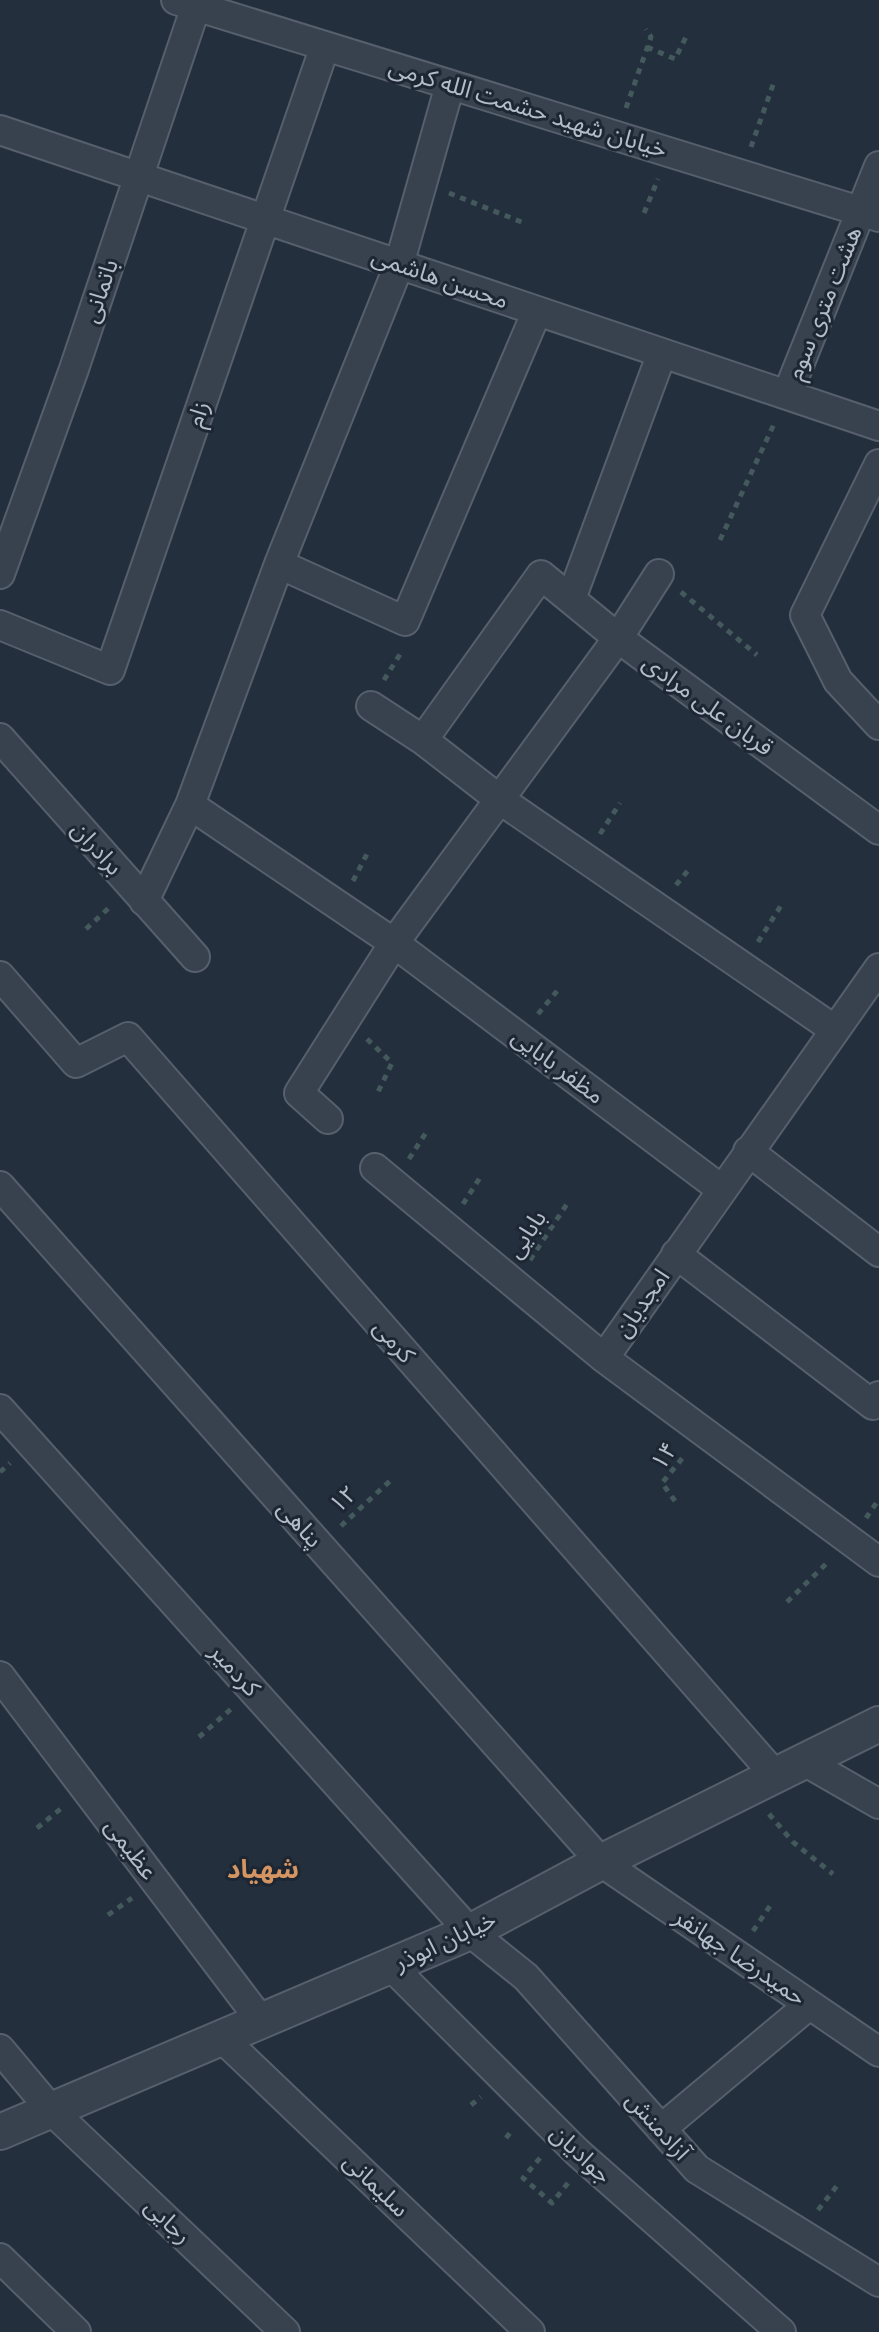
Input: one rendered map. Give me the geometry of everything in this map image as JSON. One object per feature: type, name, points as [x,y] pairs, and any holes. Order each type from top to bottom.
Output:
[{"type":"street","name":"خیابان شهید حشمت الله کرمی","points":[[186,3],[870,214]]},
{"type":"street","name":"باتمانی","points":[[0,574],[139,177],[186,3]]},
{"type":"street","name":"زام","points":[[0,625],[110,670],[325,46]]},
{"type":"street","points":[[144,901],[190,805],[279,564],[399,265],[450,85]]},
{"type":"street","name":"محسن هاشمی","points":[[0,130],[879,426]]},
{"type":"street","name":"هشت متری سوم","points":[[787,395],[870,214],[879,166]]},
{"type":"street","points":[[279,564],[405,621],[537,311]]},
{"type":"street","points":[[571,599],[662,353]]},
{"type":"street","points":[[879,464],[805,615],[838,681],[879,725]]},
{"type":"street","points":[[328,1119],[299,1093],[394,943],[618,638],[659,574]]},
{"type":"street","name":"قربان علی مرادی","points":[[423,740],[541,575],[618,638],[879,830]]},
{"type":"street","points":[[371,706],[423,740],[499,799],[835,1030]]},
{"type":"street","name":"برادران","points":[[0,738],[195,957]]},
{"type":"street","name":"مظفر بابایی","points":[[190,805],[394,943],[721,1189]]},
{"type":"street","name":"امجدیان","points":[[879,968],[604,1358],[879,1562]]},
{"type":"street","name":"کرمی","points":[[0,976],[76,1063],[128,1037],[776,1775]]},
{"type":"street","points":[[748,1151],[879,1252]]},
{"type":"street","points":[[375,1168],[604,1358]]},
{"type":"street","name":"پناهی","points":[[0,1186],[601,1862]]},
{"type":"street","points":[[676,1254],[873,1405],[879,1396]]},
{"type":"street","name":"کردمیر","points":[[0,1409],[470,1932]]},
{"type":"street","name":"عظیمی","points":[[0,1676],[262,2022]]},
{"type":"street","name":"خیابان ابوذر","points":[[0,2132],[470,1932],[601,1862],[879,1724]]},
{"type":"street","points":[[776,1775],[879,1804]]},
{"type":"street","name":"حمیدرضا جهانفر","points":[[601,1862],[879,2052]]},
{"type":"street","name":"آزادمنش","points":[[470,1932],[526,1977],[697,2169],[879,2282]]},
{"type":"street","name":"جوادیان","points":[[391,1966],[559,2135],[781,2332]]},
{"type":"street","points":[[661,2129],[809,2005]]},
{"type":"street","name":"سلیمانی","points":[[222,2038],[530,2332]]},
{"type":"street","name":"رجایی","points":[[0,2049],[52,2111],[285,2332]]},
{"type":"street","points":[[0,2258],[76,2332]]},
{"type":"path","points":[[616,135],[651,37],[646,29]]},
{"type":"path","points":[[647,47],[675,59],[686,37]]},
{"type":"path","points":[[741,174],[774,82]]},
{"type":"path","points":[[422,182],[524,223]]},
{"type":"path","points":[[720,540],[787,395]]},
{"type":"path","points":[[659,574],[757,655]]},
{"type":"path","points":[[742,966],[782,904]]},
{"type":"path","points":[[346,1018],[392,1063],[378,1092]]},
{"type":"path","name":"بابایی","points":[[514,1284],[567,1204]]},
{"type":"path","name":"۱۴","points":[[675,1501],[662,1483],[704,1432]]},
{"type":"path","name":"۱۲","points":[[319,1545],[391,1480]]},
{"type":"path","points":[[787,1602],[850,1540]]},
{"type":"path","points":[[199,1737],[253,1690]]},
{"type":"path","points":[[776,1775],[793,1842],[833,1874]]},
{"type":"path","points":[[559,2135],[523,2178],[552,2203],[586,2160]]},
{"type":"district","name":"شهیاد","points":[[263,1869]]}]
